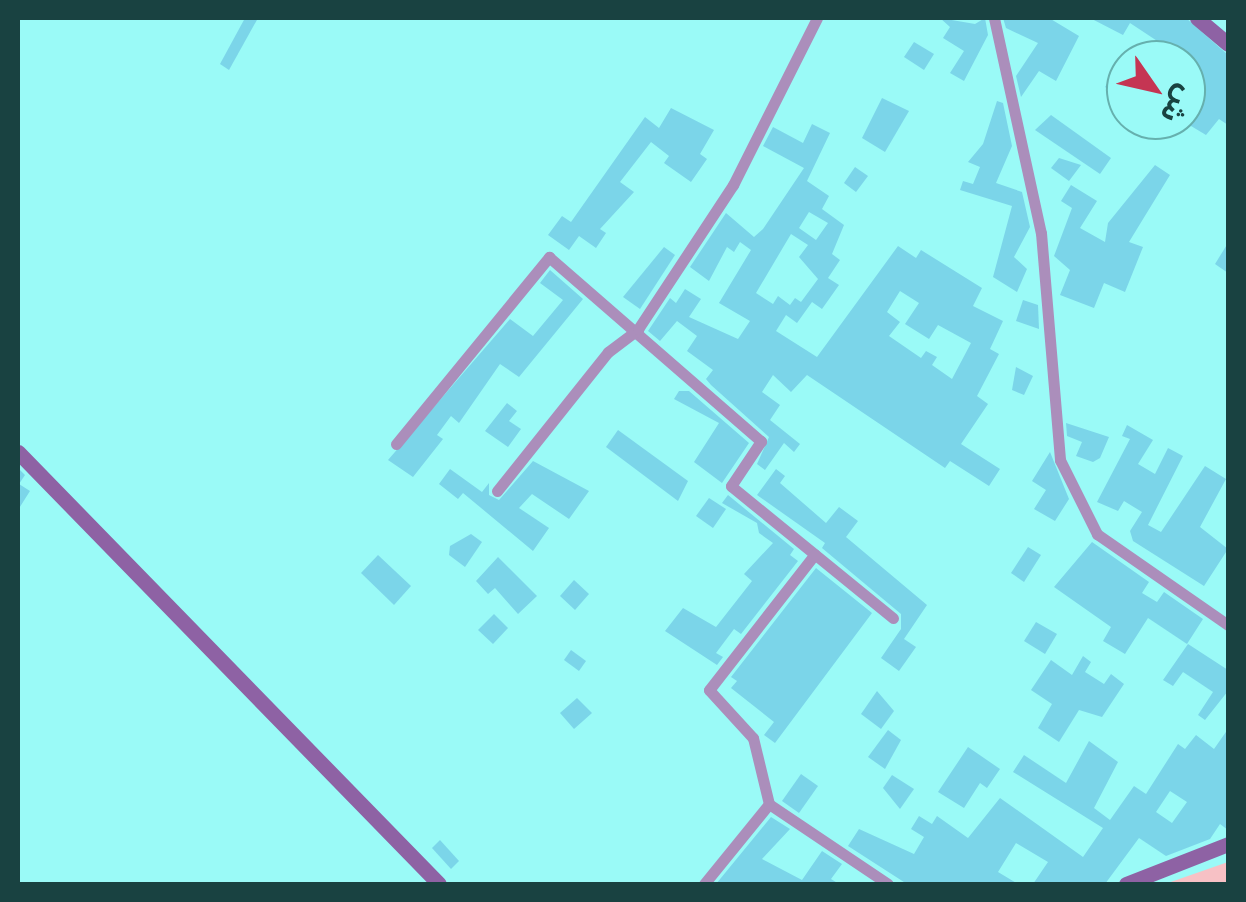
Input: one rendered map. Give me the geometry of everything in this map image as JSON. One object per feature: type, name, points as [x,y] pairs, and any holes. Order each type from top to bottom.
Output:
[{"type":"street","points":[[497,490],[608,352],[638,329],[733,185],[817,18]]},
{"type":"street","points":[[994,18],[1041,233],[1060,460],[1096,534],[1228,624]]},
{"type":"street","points":[[1197,18],[1228,44]]},
{"type":"street","points":[[396,444],[549,257],[638,329],[761,441],[731,486],[894,618]]},
{"type":"street","points":[[18,452],[439,884]]},
{"type":"street","points":[[815,554],[709,690],[753,738],[769,804],[888,884]]},
{"type":"street","points":[[704,884],[769,804]]},
{"type":"street","points":[[1126,884],[1228,844]]},
{"type":"shaded area","points":[[1228,862],[1228,884],[1165,884]]},
{"type":"building","points":[[245,18],[258,18],[229,70],[220,64]]},
{"type":"building","points":[[940,18],[975,24],[985,18],[988,35],[964,81],[950,73],[964,51],[943,38],[950,27]]},
{"type":"building","points":[[1003,18],[1049,18],[1079,36],[1056,81],[1039,71],[1021,97],[1016,76],[1038,43],[1006,28]]},
{"type":"building","points":[[1090,18],[1186,18],[1228,55],[1228,125],[1219,119],[1206,135],[1206,40],[1156,40],[1130,23],[1123,35]]},
{"type":"building","points":[[914,42],[934,54],[924,70],[904,57]]},
{"type":"building","points":[[882,98],[909,111],[885,152],[862,138]]},
{"type":"building","points":[[997,101],[1003,103],[1012,146],[996,183],[1022,192],[1030,227],[1014,257],[1027,269],[1017,292],[993,277],[1012,206],[960,190],[963,181],[973,184],[980,167],[968,162],[983,144]]},
{"type":"building","points":[[671,108],[714,130],[700,154],[707,159],[691,182],[664,163],[669,156],[651,142],[620,182],[634,192],[600,229],[606,233],[596,248],[579,236],[569,250],[548,235],[562,216],[571,222],[645,117],[659,128]]},
{"type":"building","points":[[1051,115],[1111,158],[1100,174],[1035,130]]},
{"type":"building","points":[[812,124],[830,133],[807,181],[829,196],[822,209],[844,225],[832,254],[840,260],[828,278],[839,285],[822,309],[812,302],[797,323],[786,315],[776,331],[817,357],[898,246],[916,258],[921,250],[982,288],[973,306],[1003,321],[990,349],[999,354],[977,396],[988,404],[961,444],[1000,469],[989,486],[950,461],[945,468],[807,375],[791,392],[773,375],[762,392],[780,405],[770,420],[800,444],[794,452],[784,443],[765,470],[757,464],[769,437],[706,379],[713,370],[687,351],[697,336],[677,321],[660,341],[648,331],[670,298],[676,303],[685,289],[701,299],[689,317],[738,339],[750,321],[719,303],[751,250],[740,242],[734,252],[727,247],[709,281],[690,267],[726,213],[754,237],[804,168],[763,146],[773,127],[803,143]],"holes":[[[809,212],[828,223],[816,240],[799,228]],[[791,234],[808,245],[799,257],[818,279],[801,302],[795,298],[790,305],[778,296],[773,304],[756,293]],[[900,291],[919,303],[905,324],[929,339],[938,325],[971,343],[952,379],[932,365],[937,357],[926,351],[921,358],[889,336],[900,322],[887,312]]]},
{"type":"building","points":[[1059,158],[1081,165],[1069,181],[1051,168]]},
{"type":"building","points":[[1155,165],[1170,175],[1129,242],[1143,247],[1125,292],[1104,283],[1094,308],[1060,295],[1070,270],[1054,256],[1072,208],[1061,201],[1071,185],[1097,201],[1080,228],[1105,242],[1108,223]]},
{"type":"building","points":[[855,167],[868,176],[856,192],[844,183]]},
{"type":"building","points":[[1228,243],[1228,273],[1215,264]]},
{"type":"building","points":[[664,247],[675,255],[640,309],[623,297]]},
{"type":"building","points":[[550,270],[583,299],[519,377],[500,364],[459,423],[451,416],[437,435],[443,439],[413,477],[388,460],[510,319],[533,336],[563,300],[540,283]]},
{"type":"building","points":[[1023,300],[1038,305],[1039,329],[1016,321]]},
{"type":"building","points":[[1016,367],[1033,376],[1024,395],[1012,390]]},
{"type":"building","points":[[679,391],[689,391],[749,443],[722,483],[694,462],[719,423],[674,399]]},
{"type":"building","points":[[507,403],[517,411],[509,421],[521,429],[508,447],[485,431]]},
{"type":"building","points":[[1066,423],[1109,437],[1100,458],[1093,462],[1076,456],[1082,442],[1067,436]]},
{"type":"building","points":[[1127,425],[1153,440],[1138,464],[1155,474],[1168,448],[1183,456],[1148,525],[1161,532],[1205,466],[1226,479],[1200,527],[1228,549],[1204,586],[1133,541],[1130,531],[1142,512],[1124,501],[1118,511],[1097,502],[1130,439],[1122,436]]},
{"type":"building","points":[[618,430],[688,481],[678,501],[606,447]]},
{"type":"building","points":[[1050,452],[1069,499],[1055,521],[1034,509],[1046,490],[1032,481]]},
{"type":"building","points":[[533,461],[589,491],[569,519],[532,494],[519,508],[549,528],[533,551],[463,493],[458,499],[439,484],[450,469],[482,492],[489,483],[489,495],[499,500]]},
{"type":"building","points":[[18,468],[25,475],[19,484],[30,491],[18,510]]},
{"type":"building","points":[[776,469],[785,476],[780,483],[826,523],[839,507],[858,521],[846,537],[927,605],[904,639],[916,647],[899,671],[881,658],[901,629],[901,614],[822,548],[825,543],[757,495]]},
{"type":"building","points":[[728,495],[794,549],[790,555],[798,561],[741,634],[734,629],[716,653],[723,657],[717,665],[665,631],[683,608],[716,627],[752,581],[744,574],[773,543],[759,533],[757,523],[722,503]]},
{"type":"building","points":[[709,498],[726,509],[713,528],[696,516]]},
{"type":"building","points":[[471,534],[482,542],[465,567],[449,555],[450,546]]},
{"type":"building","points":[[1092,542],[1149,582],[1142,593],[1157,602],[1164,592],[1203,619],[1187,644],[1148,618],[1125,654],[1103,641],[1111,627],[1054,587]]},
{"type":"building","points":[[1028,547],[1041,555],[1024,582],[1011,573]]},
{"type":"building","points":[[378,555],[411,586],[394,605],[361,573]]},
{"type":"building","points":[[498,557],[537,596],[518,614],[495,588],[488,594],[476,581]]},
{"type":"building","points":[[816,568],[872,613],[775,743],[764,735],[774,722],[731,688],[737,681],[731,677]]},
{"type":"building","points":[[574,580],[589,594],[575,610],[560,596]]},
{"type":"building","points":[[494,614],[508,628],[493,644],[478,630]]},
{"type":"building","points":[[1036,622],[1057,634],[1045,654],[1024,641]]},
{"type":"building","points":[[1188,644],[1228,670],[1228,691],[1205,720],[1198,715],[1213,692],[1183,672],[1173,686],[1163,680]]},
{"type":"building","points":[[571,650],[586,661],[579,671],[564,660]]},
{"type":"building","points":[[1083,656],[1091,662],[1085,672],[1104,684],[1111,674],[1124,684],[1102,717],[1079,710],[1059,742],[1038,728],[1052,704],[1031,690],[1051,660],[1072,675]]},
{"type":"building","points":[[877,691],[894,711],[881,729],[861,714]]},
{"type":"building","points":[[577,698],[592,713],[574,729],[560,713]]},
{"type":"building","points":[[1228,729],[1228,830],[1220,824],[1210,839],[1166,856],[1139,838],[1105,884],[1033,884],[1048,862],[1016,843],[998,872],[1018,884],[907,884],[848,846],[859,829],[914,854],[924,837],[911,829],[919,816],[932,824],[937,816],[968,838],[1000,798],[1083,857],[1103,828],[1013,772],[1024,755],[1066,783],[1089,741],[1118,762],[1094,808],[1110,820],[1134,786],[1146,794],[1178,744],[1185,749],[1196,735],[1214,749]],"holes":[[[1170,791],[1187,802],[1172,823],[1156,812]]]},
{"type":"building","points":[[888,730],[901,740],[885,769],[868,757]]},
{"type":"building","points":[[968,747],[1000,769],[987,788],[980,783],[964,808],[938,792]]},
{"type":"building","points":[[801,774],[818,786],[799,813],[782,801]]},
{"type":"building","points":[[892,775],[914,789],[900,809],[883,788]]},
{"type":"building","points":[[771,817],[790,829],[762,859],[802,880],[822,851],[842,864],[831,879],[839,884],[716,884]]},
{"type":"building","points":[[440,840],[459,861],[451,869],[432,848]]}]
